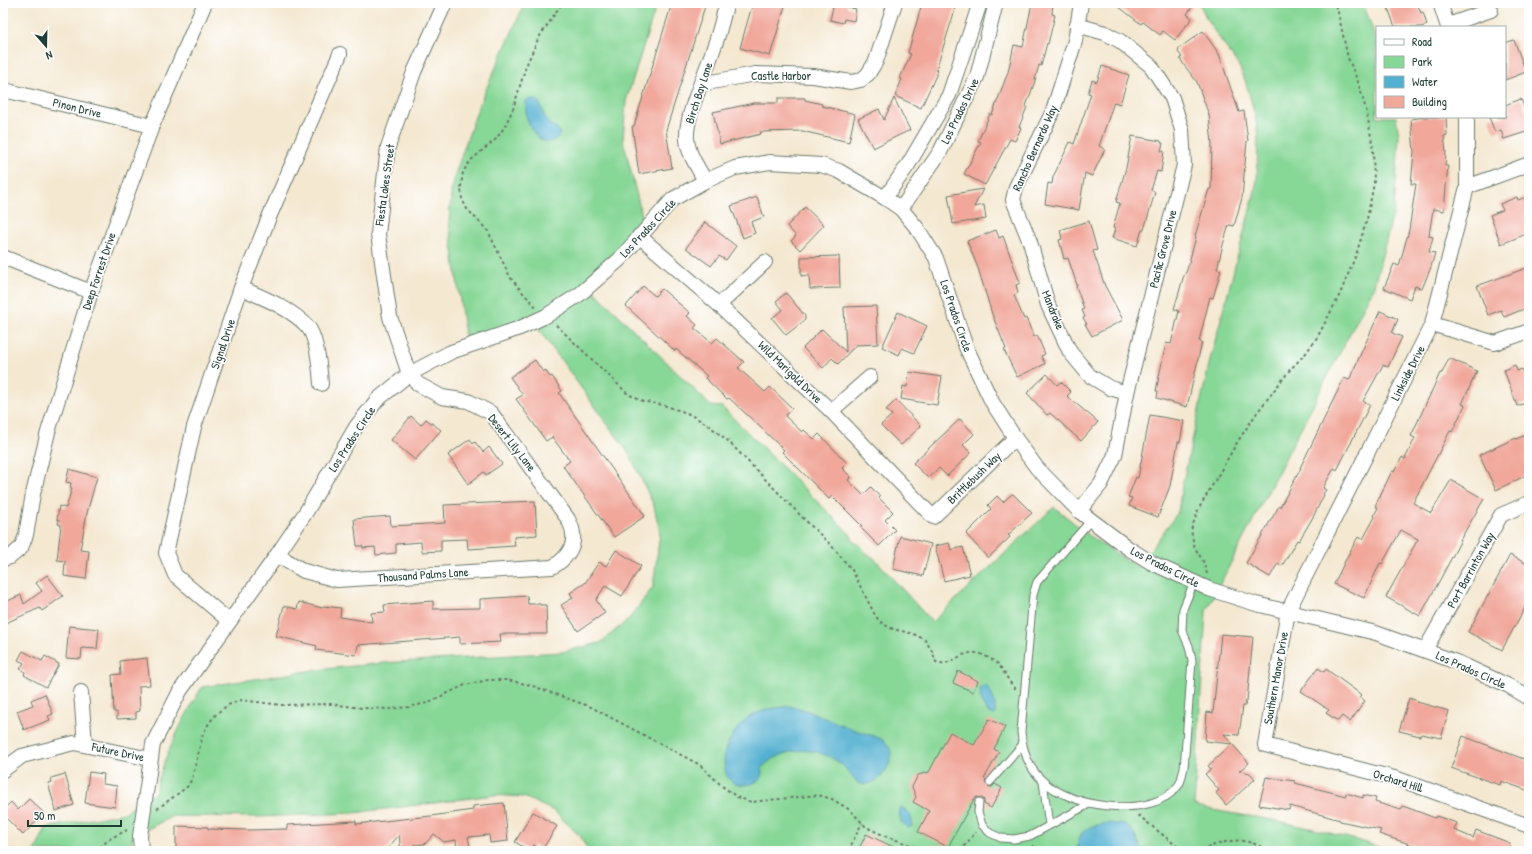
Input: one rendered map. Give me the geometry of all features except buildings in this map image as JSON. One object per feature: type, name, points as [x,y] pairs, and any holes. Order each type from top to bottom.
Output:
[{"type":"street","name":"Deep Forrest Drive","points":[[3,559],[21,548],[26,535],[33,494],[48,432],[91,292],[152,126],[205,3]]},
{"type":"street","name":"Fiesta Lakes Street","points":[[409,374],[390,317],[378,234],[388,147],[414,72],[445,3]]},
{"type":"street","name":"Birch Bay Lane","points":[[705,180],[688,150],[686,137],[688,122],[714,50],[727,3]]},
{"type":"street","name":"Castle Harbor","points":[[701,84],[755,74],[813,76],[851,82],[861,80],[868,74],[876,61],[895,3]]},
{"type":"street","name":"Los Prados Drive","points":[[885,198],[908,165],[948,95],[980,3]]},
{"type":"street","name":"Los Prados Drive","points":[[901,209],[940,152],[977,77],[996,3]]},
{"type":"street","name":"Rancho Bernardo Way","points":[[1013,200],[1016,186],[1053,111],[1075,41],[1081,3]]},
{"type":"street","points":[[1440,3],[1448,26],[1490,10]]},
{"type":"street","name":"Pacific Grove Drive","points":[[1077,25],[1104,33],[1120,41],[1151,66],[1172,98],[1182,130],[1184,164],[1127,393],[1115,455],[1101,484],[1080,511]]},
{"type":"street","name":"Signal Drive","points":[[229,621],[175,575],[166,553],[194,428],[242,288],[270,215],[340,54]]},
{"type":"street","name":"Pinon Drive","points":[[3,89],[152,126]]},
{"type":"street","name":"Linkside Drive","points":[[1288,611],[1432,324],[1466,187],[1467,118]]},
{"type":"street","name":"Los Prados Circle","points":[[141,851],[140,836],[153,744],[180,691],[277,555],[306,512],[356,427],[377,400],[409,374],[451,352],[520,328],[546,316],[580,294],[619,260],[673,200],[705,180],[735,168],[770,162],[821,165],[839,171],[901,209],[917,228],[936,258],[966,347],[992,402],[1015,438],[1038,468],[1080,511],[1128,548],[1146,559],[1197,584],[1256,604],[1376,633],[1466,666],[1509,686],[1529,698]]},
{"type":"street","points":[[1466,187],[1529,164]]},
{"type":"street","name":"Mandrake","points":[[1013,200],[1030,242],[1048,305],[1070,352],[1090,376],[1110,388],[1127,393]]},
{"type":"street","name":"Wild Marigold Drive","points":[[640,236],[719,305],[831,412],[933,517]]},
{"type":"street","points":[[3,257],[91,292]]},
{"type":"street","points":[[719,305],[765,262]]},
{"type":"street","points":[[242,288],[283,307],[309,328],[318,354],[321,384]]},
{"type":"street","points":[[1432,324],[1495,343],[1529,331]]},
{"type":"street","name":"Desert Lily Lane","points":[[409,374],[418,384],[442,397],[468,401],[491,413],[568,519],[574,534],[570,552]]},
{"type":"street","points":[[831,412],[870,377]]},
{"type":"street","name":"Brittlebush Way","points":[[933,517],[1015,438]]},
{"type":"street","name":"Port Barrinton Way","points":[[1425,650],[1501,515],[1529,503]]},
{"type":"street","name":"Thousand Palms Lane","points":[[277,555],[304,572],[337,580],[552,567],[559,563],[570,552]]},
{"type":"street","name":"Southern Manor Drive","points":[[1265,745],[1288,611]]},
{"type":"street","name":"Future Drive","points":[[81,692],[86,745]]},
{"type":"street","name":"Future Drive","points":[[3,770],[22,756],[74,743],[150,759]]},
{"type":"street","name":"Orchard Hill","points":[[1265,745],[1398,780],[1529,826]]},
{"type":"lane","points":[[1091,520],[1037,582],[1033,595],[1021,732],[1022,745],[1026,758],[1033,770],[1043,782],[1066,796],[1088,804],[1129,807],[1158,801],[1171,794],[1180,784],[1184,768],[1192,660],[1189,646],[1182,630],[1183,609],[1197,584]]},
{"type":"lane","points":[[990,782],[1022,745]]},
{"type":"lane","points":[[1043,782],[1049,825]]},
{"type":"lane","points":[[979,802],[978,812],[982,825],[990,833],[1001,838],[1014,839],[1030,836],[1088,804]]},
{"type":"path","points":[[562,3],[538,40],[526,66],[513,109],[504,128],[496,139],[470,161],[463,172],[461,187],[462,198],[467,210],[488,231],[510,277],[524,294],[546,316],[628,394],[642,401],[663,405],[687,413],[707,424],[728,441],[831,545],[852,570],[876,617],[883,624],[893,629],[914,634],[925,640],[932,651],[936,662],[942,665],[951,662],[959,656],[972,652],[984,656],[998,664],[1008,681],[1015,689],[1025,692]]},
{"type":"path","points":[[1197,584],[1207,575],[1204,563],[1194,546],[1191,530],[1198,510],[1238,441],[1256,414],[1318,336],[1346,281],[1367,219],[1374,183],[1373,149],[1367,113],[1357,79],[1348,58],[1336,3]]},
{"type":"path","points":[[95,851],[111,838],[142,823],[161,806],[187,787],[192,779],[203,734],[217,713],[228,705],[241,700],[281,705],[331,704],[362,708],[388,709],[408,707],[427,702],[465,685],[488,680],[508,680],[530,685],[591,707],[700,765],[722,786],[737,797],[751,802],[818,796],[832,799],[850,810],[866,827],[885,836],[927,851]]},
{"type":"path","points":[[1129,807],[1178,847],[1192,851]]},
{"type":"path","points":[[850,851],[850,847],[862,823]]},
{"type":"path","points":[[960,851],[982,825]]},
{"type":"path","points":[[1195,851],[1238,839],[1256,843],[1270,851]]},
{"type":"green space","points":[[525,3],[657,3],[626,101],[623,140],[642,216],[615,253],[585,282],[711,406],[722,407],[850,534],[854,542],[860,545],[865,552],[875,559],[932,622],[1054,507],[1095,540],[1138,567],[1178,512],[1182,486],[1210,360],[1257,179],[1258,135],[1255,115],[1245,80],[1239,66],[1209,23],[1199,3],[1363,3],[1376,38],[1376,118],[1396,118],[1399,137],[1394,211],[1373,289],[1206,611],[1194,805],[1317,830],[1391,851],[588,851],[581,837],[554,811],[524,797],[493,795],[353,813],[256,817],[173,816],[132,837],[133,851],[35,851],[46,828],[124,813],[155,793],[163,765],[174,738],[202,687],[315,670],[383,663],[562,652],[600,643],[629,619],[653,587],[660,533],[654,506],[630,455],[529,316],[497,329],[465,336],[449,222],[452,183],[479,105]]},
{"type":"water","points":[[529,99],[537,100],[546,119],[551,125],[558,129],[560,134],[553,141],[548,142],[540,139],[529,125],[525,102]]},
{"type":"water","points":[[986,685],[994,699],[995,715],[988,713],[981,702],[980,688]]},
{"type":"water","points":[[789,706],[814,713],[883,740],[889,746],[891,751],[890,761],[885,772],[871,783],[860,784],[841,764],[833,759],[817,752],[801,751],[784,754],[769,762],[763,767],[761,779],[754,783],[741,785],[730,781],[725,771],[725,753],[730,740],[741,724],[757,713]]},
{"type":"water","points":[[902,808],[909,813],[911,817],[912,826],[908,828],[901,822],[899,809]]},
{"type":"water","points":[[1110,823],[1126,825],[1132,830],[1143,851],[1078,851],[1079,838],[1082,833],[1091,827]]}]
